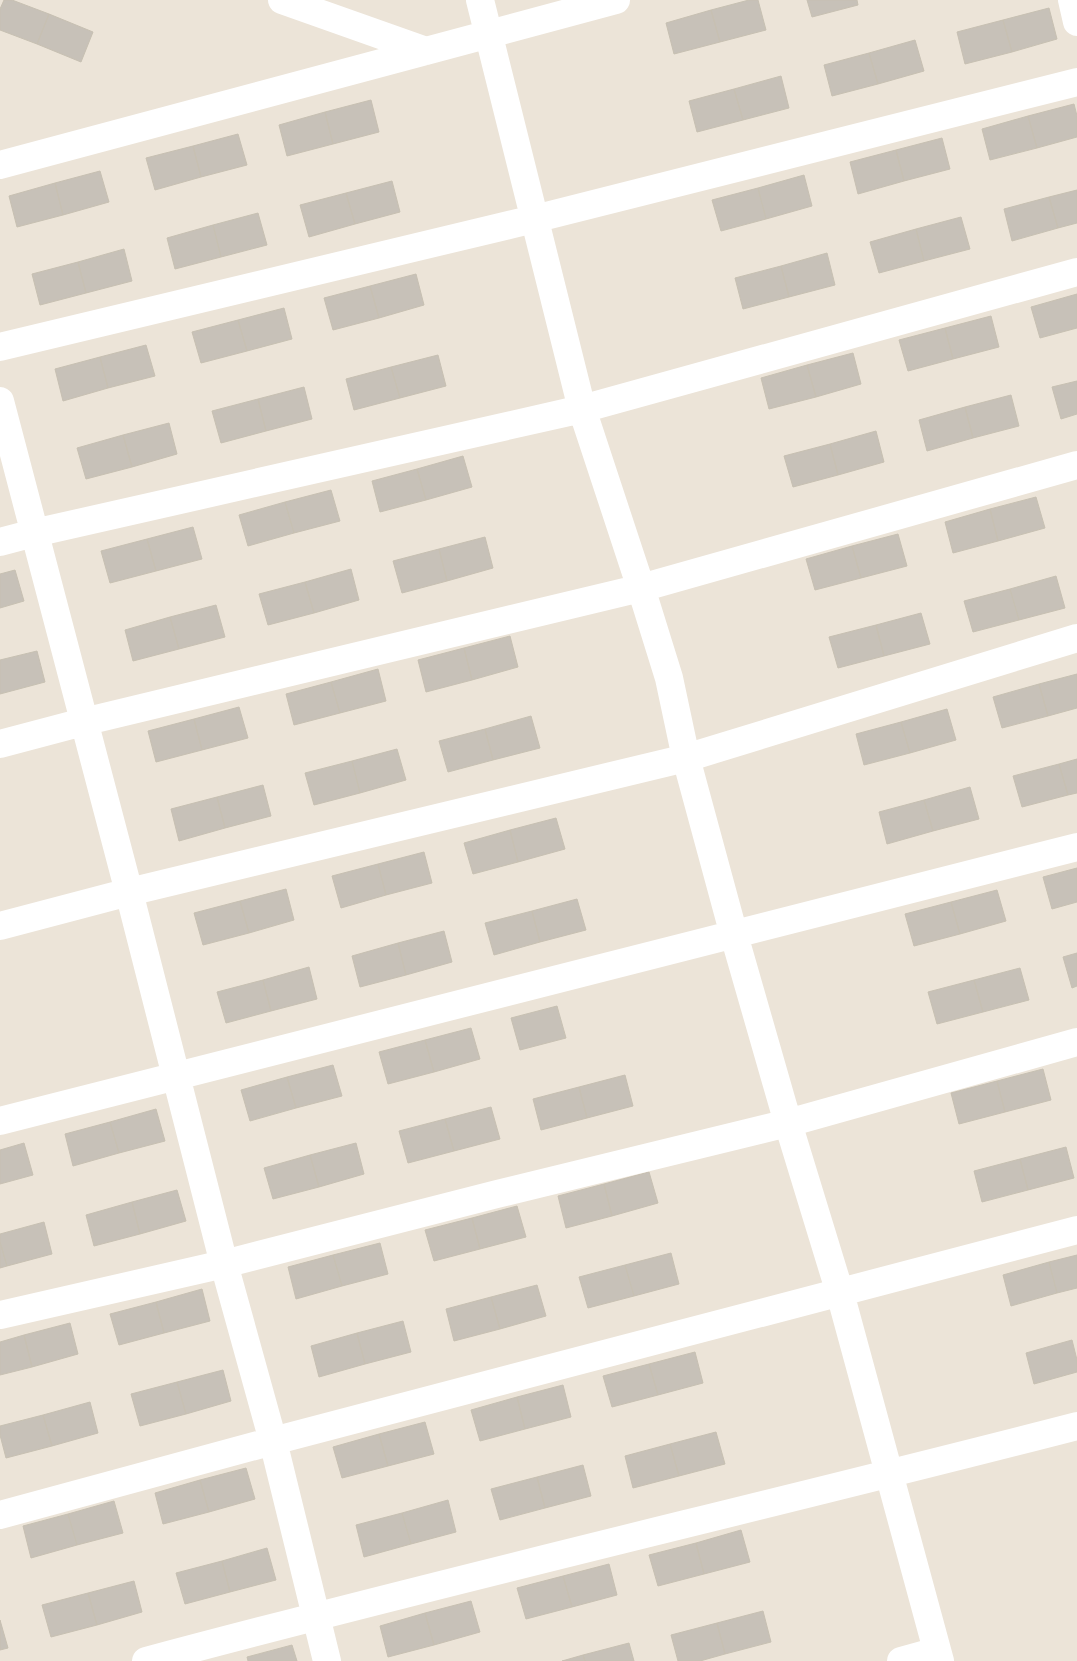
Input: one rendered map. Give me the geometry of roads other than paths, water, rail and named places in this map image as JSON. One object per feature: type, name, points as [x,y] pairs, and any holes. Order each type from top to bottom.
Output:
[{"type":"street","points":[[282,0],[426,50]]},
{"type":"street","points":[[480,0],[582,409],[669,678],[686,758],[734,935],[788,1123],[840,1293],[939,1656],[901,1661]]},
{"type":"street","points":[[0,165],[488,33],[580,5],[616,0]]},
{"type":"street","points":[[1072,0],[1077,22]]},
{"type":"street","points":[[0,347],[534,219],[1077,82]]},
{"type":"street","points":[[0,542],[582,409],[1077,272]]},
{"type":"street","points":[[0,401],[129,892],[224,1264],[274,1441],[327,1661]]},
{"type":"street","points":[[0,744],[84,722],[641,588],[1077,465]]},
{"type":"street","points":[[0,926],[129,892],[686,758],[1077,638]]},
{"type":"street","points":[[0,1121],[1077,847]]},
{"type":"street","points":[[0,1315],[224,1264],[497,1194],[788,1123],[1077,1042]]},
{"type":"street","points":[[0,1515],[1077,1230]]},
{"type":"street","points":[[146,1661],[315,1616],[1077,1426]]}]
